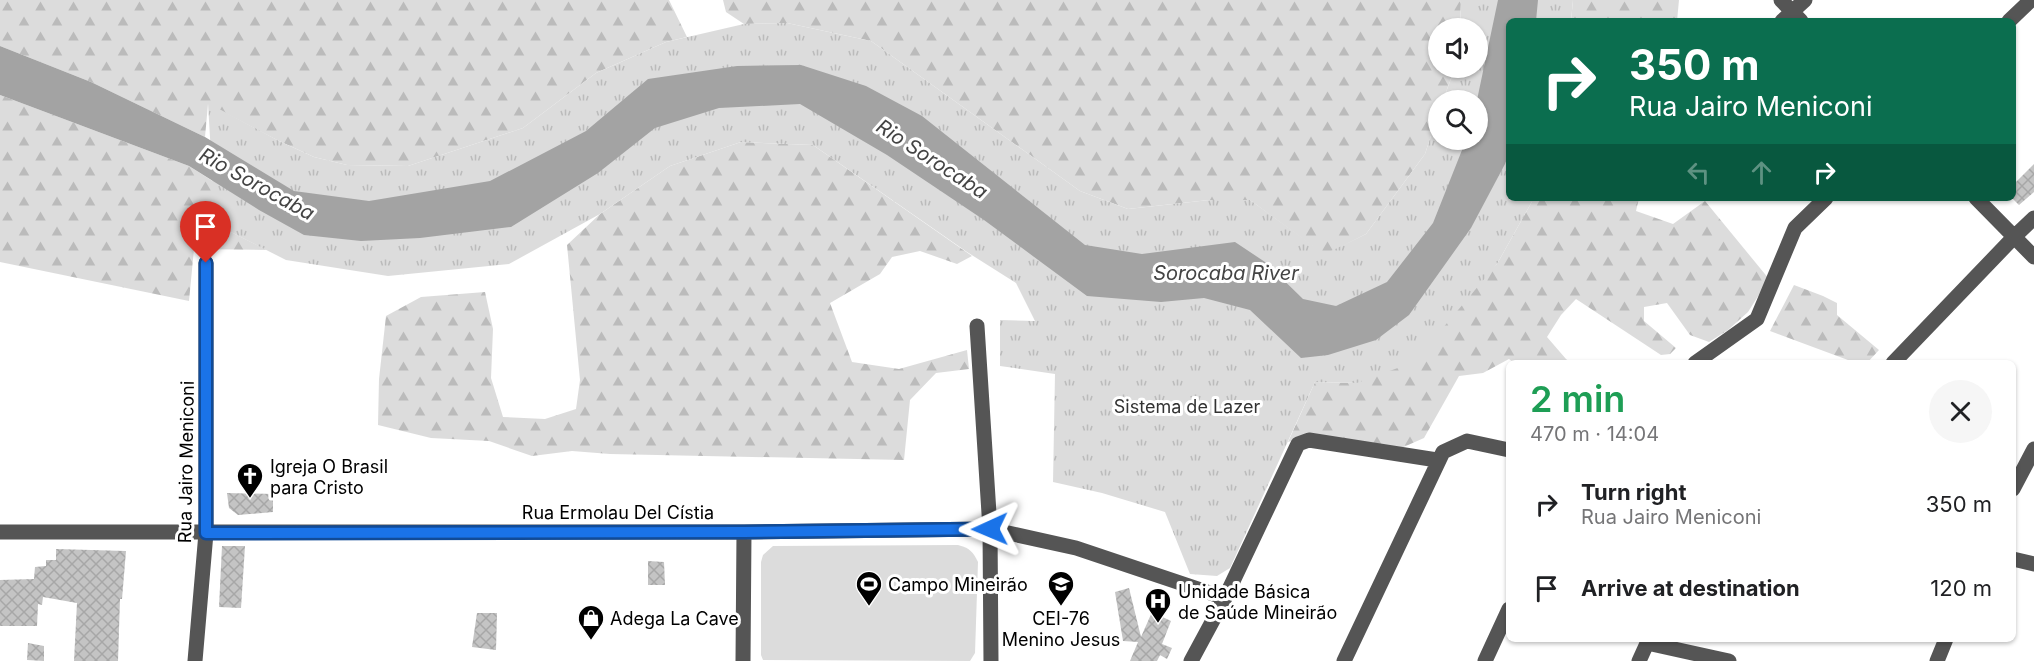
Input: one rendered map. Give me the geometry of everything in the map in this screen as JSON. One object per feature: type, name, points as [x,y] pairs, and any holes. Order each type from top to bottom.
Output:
[{"type":"street","points":[[1781,0],[1792,18],[1804,0]]},
{"type":"street","points":[[2012,18],[2031,0]]},
{"type":"street","points":[[1699,360],[1757,319],[1795,228],[1823,201]]},
{"type":"street","points":[[1979,201],[2034,257]]},
{"type":"street","points":[[1896,360],[2034,218]]},
{"type":"street","name":"Rua Jairo Meniconi","points":[[195,661],[206,533],[206,263]]},
{"type":"street","points":[[977,326],[990,529],[991,661]]},
{"type":"street","points":[[1191,661],[1226,598],[1298,444],[1309,440],[1437,460]]},
{"type":"street","points":[[1344,661],[1437,460],[1443,452],[1467,441],[1506,449]]},
{"type":"street","points":[[2016,483],[2034,448]]},
{"type":"street","name":"Rua Ermolau Del Cístia","points":[[0,532],[744,532],[990,529],[1077,548],[1226,598]]},
{"type":"street","points":[[743,661],[744,532]]},
{"type":"street","points":[[2016,561],[2034,564]]},
{"type":"street","points":[[1485,661],[1506,616]]},
{"type":"street","points":[[1639,661],[1648,642]]},
{"type":"street","points":[[1652,642],[1729,661]]},
{"type":"street","points":[[1936,661],[1945,642]]},
{"type":"green space","points":[[0,0],[669,0],[687,37],[666,42],[596,73],[523,128],[408,166],[347,165],[314,157],[208,104],[205,137],[91,82],[0,46]]},
{"type":"green space","points":[[723,0],[1461,0],[1460,18],[1428,18],[1428,78],[1451,78],[1447,90],[1428,90],[1428,145],[1425,154],[1366,234],[1325,255],[1250,200],[1209,200],[1128,209],[1080,191],[871,41],[787,23],[744,24],[726,12]]},
{"type":"green space","name":"Sistema de Lazer","points":[[1461,0],[1573,0],[1571,18],[1506,18],[1506,201],[1532,201],[1497,264],[1414,362],[1357,383],[1315,382],[1230,568],[1217,576],[1190,574],[1165,512],[1102,493],[1053,482],[1055,374],[1000,366],[1000,320],[1035,321],[1016,283],[967,252],[813,145],[741,142],[670,166],[600,214],[509,264],[388,276],[286,260],[215,224],[208,103],[314,157],[347,165],[408,166],[523,128],[596,73],[666,42],[744,24],[787,23],[871,41],[1080,191],[1128,209],[1209,200],[1250,200],[1325,254],[1366,234],[1425,154],[1428,145],[1428,150],[1488,150],[1488,90],[1447,90],[1451,78],[1488,78],[1488,18],[1460,18]]},
{"type":"green space","points":[[1573,0],[1679,0],[1677,18],[1571,18]]},
{"type":"green space","points":[[0,95],[189,166],[214,182],[215,224],[267,250],[194,249],[189,301],[0,262]]},
{"type":"green space","points":[[741,142],[813,145],[972,256],[957,264],[920,251],[892,257],[880,274],[830,303],[852,362],[899,369],[967,350],[969,369],[936,373],[910,400],[904,460],[610,454],[572,451],[532,456],[489,441],[431,438],[378,425],[379,379],[386,316],[421,297],[485,292],[493,329],[491,378],[503,417],[545,419],[576,409],[580,380],[567,245],[600,214],[670,166]]},
{"type":"green space","points":[[1532,201],[1638,201],[1636,211],[1673,224],[1705,201],[1769,279],[1748,312],[1728,330],[1709,342],[1690,335],[1667,303],[1644,307],[1644,321],[1676,348],[1670,354],[1661,355],[1576,299],[1561,315],[1547,337],[1567,360],[1509,359],[1483,373],[1459,376],[1424,438],[1399,449],[1306,437],[1288,442],[1315,382],[1357,383],[1497,264]]},
{"type":"green space","points":[[1794,285],[1837,303],[1837,315],[1879,350],[1870,360],[1848,360],[1770,331]]},
{"type":"green space","name":"Campo Mineirão","points":[[958,545],[971,551],[978,562],[975,653],[970,661],[763,660],[761,655],[761,562],[763,555],[773,546]]},
{"type":"water","name":"Sorocaba River","points":[[1498,0],[1538,0],[1536,18],[1506,18],[1506,161],[1471,228],[1409,315],[1376,340],[1328,355],[1301,358],[1250,310],[1204,298],[1161,302],[1087,296],[984,220],[887,155],[800,104],[719,108],[655,128],[598,173],[511,227],[420,238],[361,241],[304,235],[189,166],[0,95],[0,46],[91,82],[205,137],[294,191],[369,201],[490,181],[586,131],[648,79],[737,66],[801,65],[866,86],[922,116],[1085,245],[1142,254],[1235,242],[1265,262],[1303,299],[1336,306],[1387,282],[1433,223],[1462,150],[1488,150],[1488,90],[1479,90],[1482,78],[1488,78],[1488,48]]},
{"type":"building","points":[[2034,164],[2034,192],[2019,205],[2015,201],[2016,182]]},
{"type":"building","name":"Igreja O Brasil para Cristo","points":[[227,493],[273,494],[273,512],[238,515],[229,508]]},
{"type":"building","points":[[222,546],[245,546],[241,608],[219,607]]},
{"type":"building","points":[[56,549],[126,551],[122,599],[120,599],[118,661],[74,661],[77,603],[43,597],[42,605],[38,604],[37,626],[0,626],[0,580],[34,579],[35,567],[46,566],[46,560],[56,560]]},
{"type":"building","points":[[648,561],[664,562],[665,585],[648,585]]},
{"type":"building","name":"Unidade Básica de Saúde Mineirão","points":[[1129,588],[1141,637],[1152,612],[1171,621],[1162,644],[1172,648],[1167,659],[1160,655],[1157,661],[1130,661],[1138,642],[1123,641],[1115,592]]},
{"type":"building","points":[[477,613],[497,613],[496,650],[472,647]]},
{"type":"building","points":[[28,643],[44,646],[44,661],[27,660]]},
{"type":"place","name":"Igreja O Brasil para Cristo","points":[[250,499]]},
{"type":"place","name":"Campo Mineirão","points":[[869,607]]},
{"type":"place","name":"CEI-76 Menino Jesus","points":[[1061,607]]},
{"type":"place","name":"Unidade Básica de Saúde Mineirão","points":[[1158,624]]},
{"type":"place","name":"Adega La Cave","points":[[591,641]]},
{"type":"route","points":[[206,263],[206,533],[990,529]]},
{"type":"water label","name":"Rio Sorocaba","points":[[932,159]]},
{"type":"water label","name":"Rio Sorocaba","points":[[257,184]]}]
